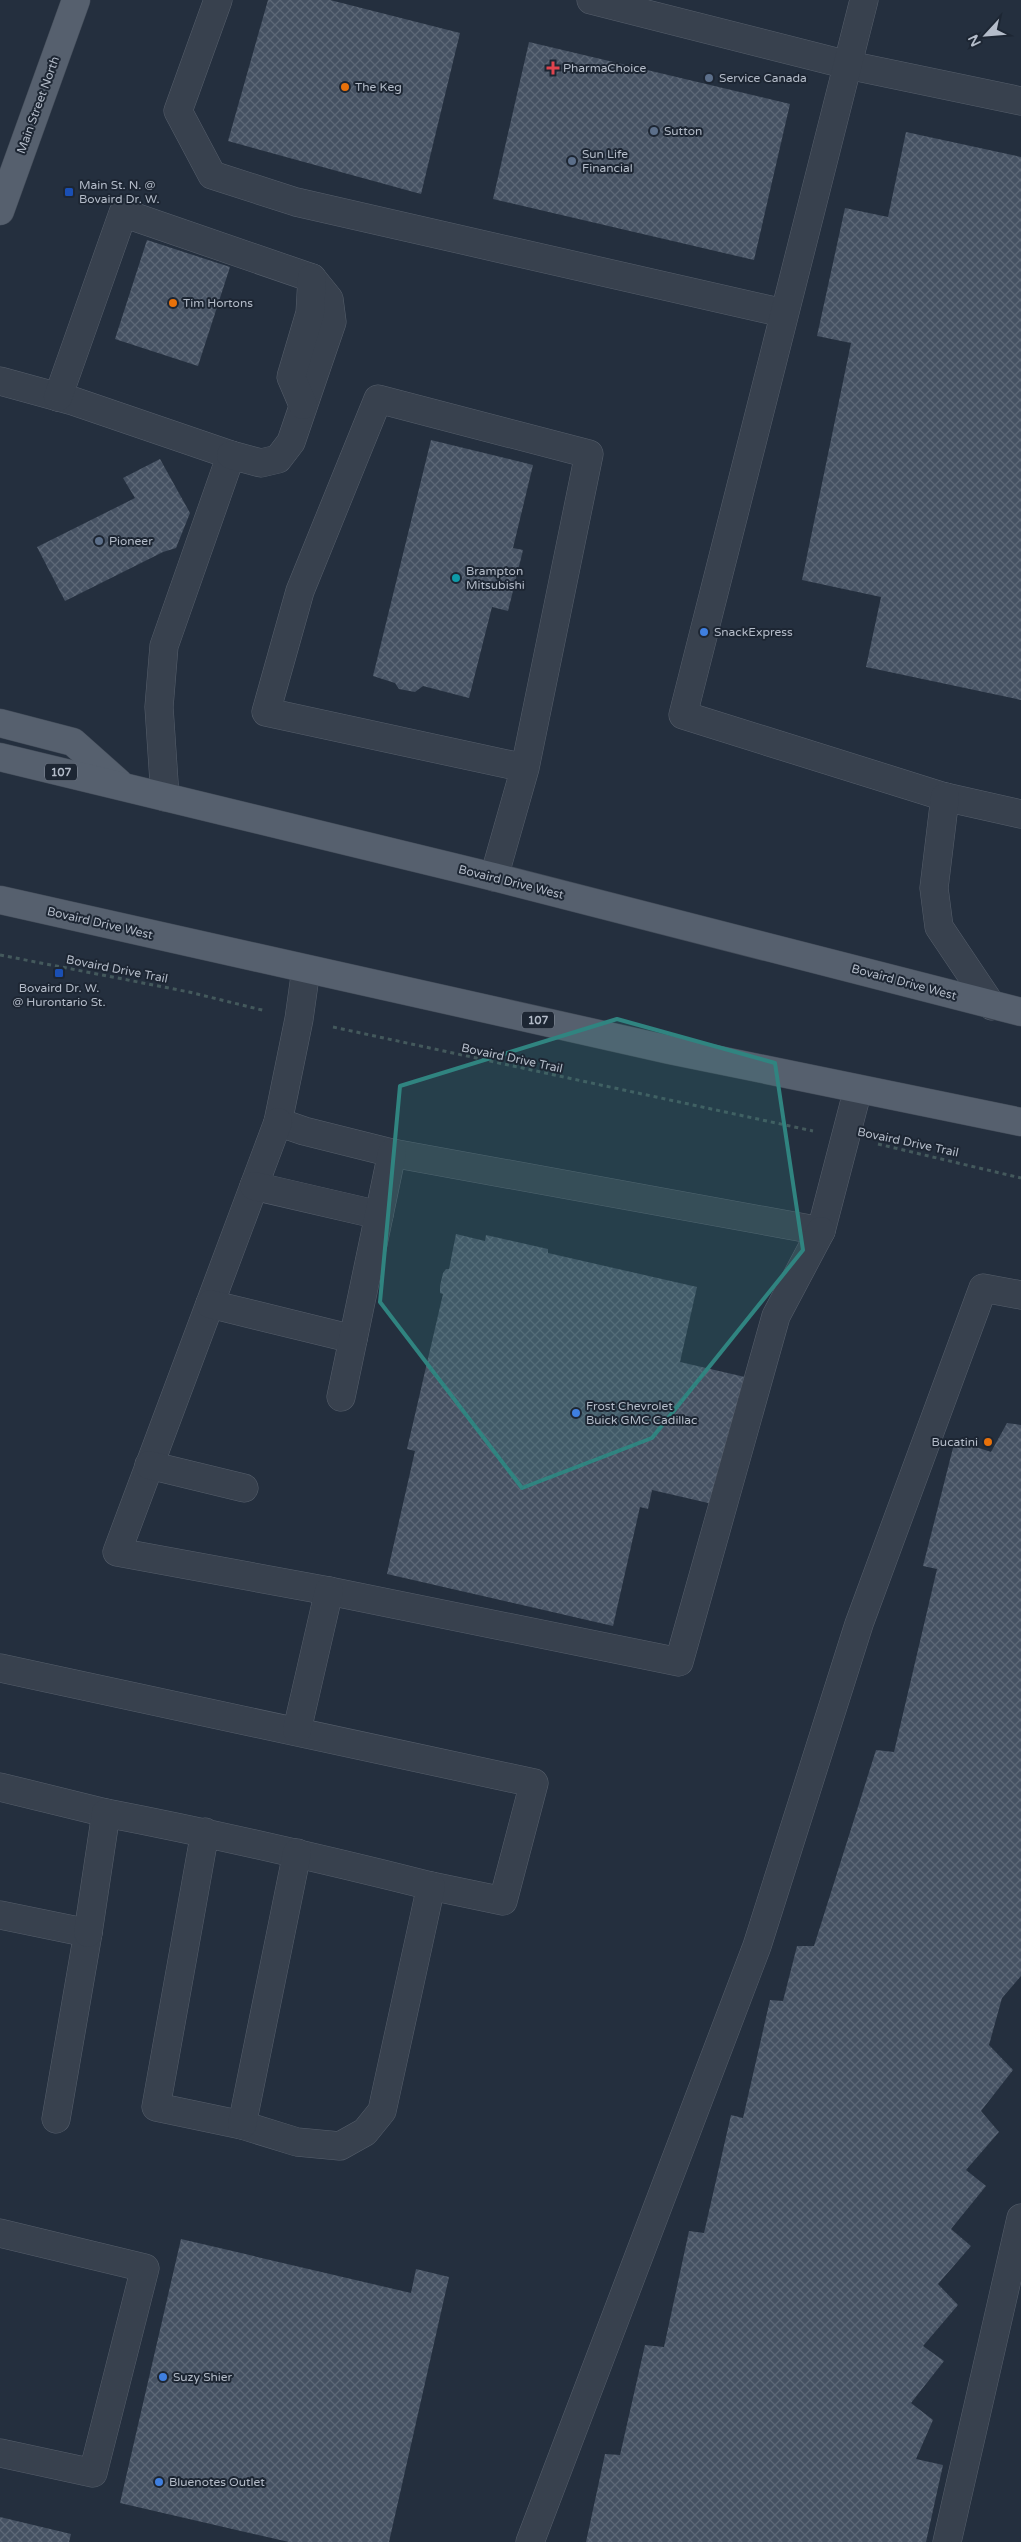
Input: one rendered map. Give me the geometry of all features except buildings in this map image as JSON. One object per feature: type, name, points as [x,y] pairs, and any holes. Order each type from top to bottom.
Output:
[{"type":"main road","name":"Main Street North","points":[[0,211],[76,0]]},
{"type":"main road","points":[[0,723],[73,742],[122,786]]},
{"type":"main road","name":"Bovaird Drive West","points":[[0,757],[494,877],[832,962],[992,1006],[1021,1012]]},
{"type":"main road","name":"Bovaird Drive West","points":[[0,900],[306,969],[858,1089],[1021,1122]]},
{"type":"main road","points":[[0,909],[56,913]]},
{"type":"lane","points":[[218,0],[178,111],[212,175],[296,202],[783,313]]},
{"type":"lane","points":[[591,0],[848,65],[1021,100]]},
{"type":"lane","points":[[864,0],[783,313],[683,715],[944,797],[1021,814]]},
{"type":"lane","points":[[0,381],[58,397],[231,455],[261,463],[278,459],[291,442],[303,405],[292,377],[310,313],[312,278],[123,213],[58,397]]},
{"type":"lane","points":[[494,877],[525,768],[589,454],[378,399],[300,591],[266,712],[525,768]]},
{"type":"lane","points":[[165,797],[159,707],[164,646],[231,455]]},
{"type":"lane","points":[[944,797],[934,888],[939,927],[992,1006]]},
{"type":"lane","points":[[306,969],[300,1019],[278,1122],[117,1552],[329,1590],[679,1662],[776,1316],[820,1232],[858,1089]]},
{"type":"lane","points":[[278,1122],[304,1131],[392,1153],[820,1232]]},
{"type":"lane","points":[[341,1397],[392,1153]]},
{"type":"lane","points":[[254,1186],[379,1214]]},
{"type":"lane","points":[[530,2542],[757,1946],[859,1624],[983,1288],[1021,1295]]},
{"type":"lane","points":[[210,1304],[353,1339]]},
{"type":"lane","points":[[149,1465],[244,1488]]},
{"type":"lane","points":[[296,1730],[329,1590]]},
{"type":"lane","points":[[0,1668],[296,1730],[534,1783],[503,1901],[431,1886],[205,1832],[106,1813],[0,1787]]},
{"type":"lane","points":[[56,2119],[88,1933],[106,1813]]},
{"type":"lane","points":[[205,1832],[156,2107],[242,2125],[297,2142],[340,2146],[365,2132],[382,2111],[431,1886]]},
{"type":"lane","points":[[242,2125],[297,1853]]},
{"type":"lane","points":[[0,1915],[88,1933]]},
{"type":"lane","points":[[947,2542],[1021,2218]]},
{"type":"lane","points":[[0,2233],[145,2268],[94,2473],[0,2453]]},
{"type":"path","name":"Bovaird Drive Trail","points":[[0,955],[189,992],[300,1019],[925,1154],[1021,1178]]},
{"type":"highlighted area","points":[[617,1019],[775,1063],[803,1250],[652,1438],[522,1488],[380,1302],[400,1086]]},
{"type":"place","name":"PharmaChoice","points":[[553,68]]},
{"type":"place","name":"Service Canada","points":[[709,78]]},
{"type":"place","name":"The Keg","points":[[345,87]]},
{"type":"place","name":"Sutton","points":[[654,131]]},
{"type":"place","name":"Sun Life Financial","points":[[572,161]]},
{"type":"place","name":"Main St. N. @ Bovaird Dr. W.","points":[[69,192]]},
{"type":"place","name":"Tim Hortons","points":[[173,303]]},
{"type":"place","name":"Pioneer","points":[[99,541]]},
{"type":"place","name":"Brampton Mitsubishi","points":[[456,578]]},
{"type":"place","name":"SnackExpress","points":[[704,632]]},
{"type":"place","name":"Bovaird Dr. W. @ Hurontario St.","points":[[59,973]]},
{"type":"place","name":"Frost Chevrolet Buick GMC Cadillac","points":[[576,1413]]},
{"type":"place","name":"Bucatini","points":[[988,1442]]},
{"type":"place","name":"Suzy Shier","points":[[163,2377]]},
{"type":"place","name":"Bluenotes Outlet","points":[[159,2482]]}]
